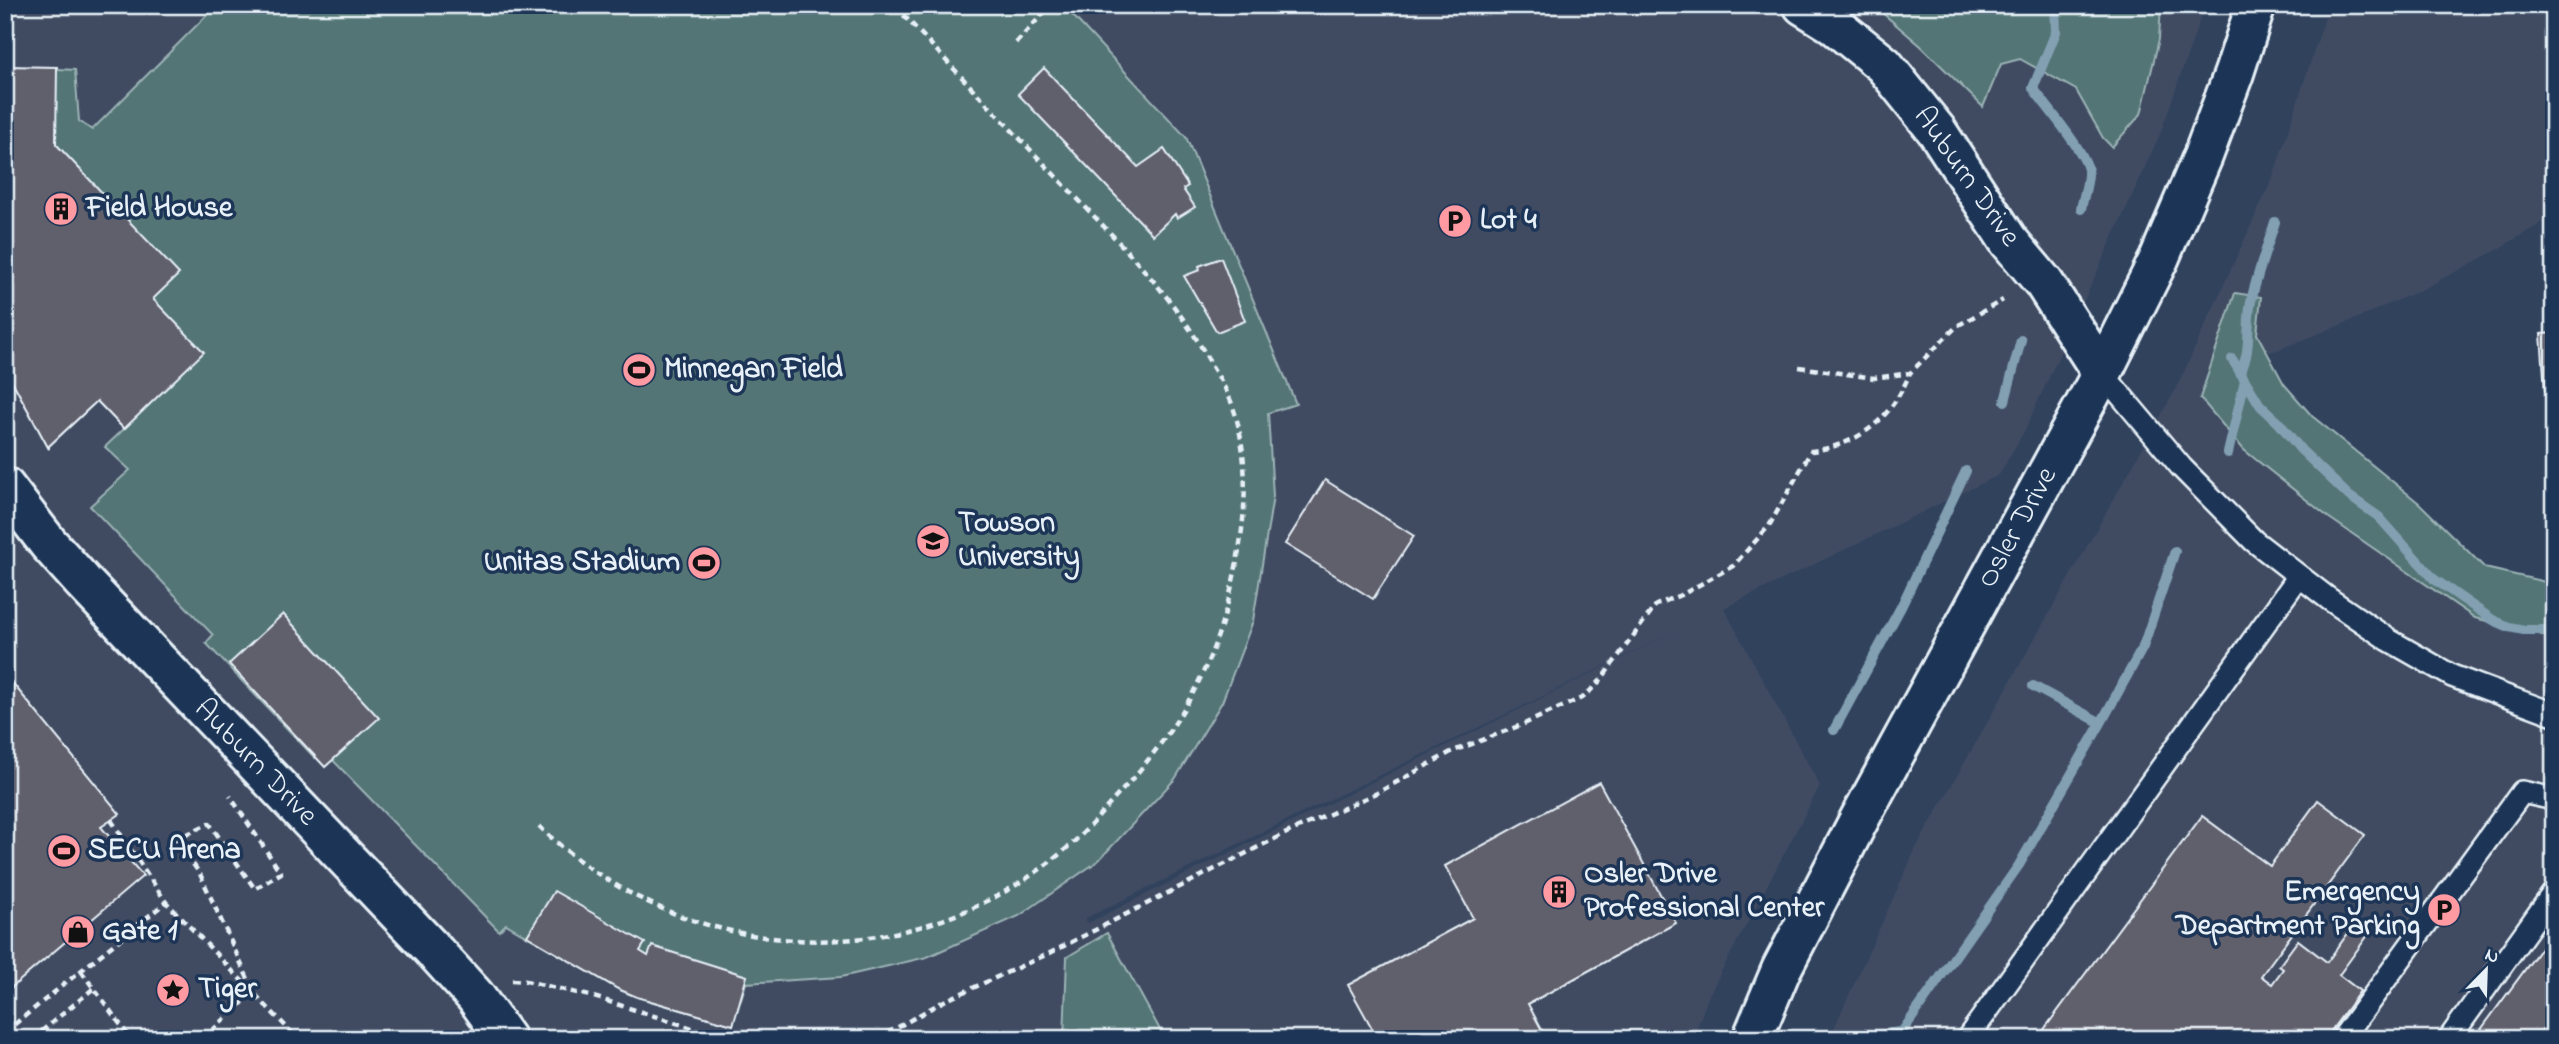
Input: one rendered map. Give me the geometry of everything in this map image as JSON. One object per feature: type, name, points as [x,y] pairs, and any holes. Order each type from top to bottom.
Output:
[{"type":"street","name":"Auburn Drive","points":[[1803,5],[1832,23],[1884,65],[1937,131],[2008,240],[2044,283],[2102,373]]},
{"type":"street","name":"Osler Drive","points":[[1752,1039],[1781,970],[1860,818],[2102,373],[2159,259],[2203,156],[2256,5]]},
{"type":"street","name":"Auburn Drive","points":[[5,487],[48,543],[83,582],[436,953],[475,996],[506,1039]]},
{"type":"lane","points":[[2102,373],[2182,468],[2254,541],[2299,576],[2389,640],[2452,676],[2554,714]]},
{"type":"lane","points":[[1967,1039],[2299,576]]},
{"type":"lane","points":[[2342,1039],[2522,792],[2554,799]]},
{"type":"lane","points":[[2449,1039],[2552,891],[2554,892]]},
{"type":"path","points":[[539,826],[576,858],[620,888],[660,909],[709,926],[743,934],[801,941],[848,939],[905,931],[955,915],[993,898],[1035,872],[1073,842],[1147,764],[1185,709],[1215,645],[1233,581],[1242,534],[1244,450],[1231,402],[1180,312],[1127,252],[894,5]]},
{"type":"path","points":[[1016,43],[1051,5]]},
{"type":"path","points":[[877,1039],[942,1002],[1049,953],[1280,836],[1377,793],[1451,752],[1524,724],[1584,696],[1600,681],[1656,605],[1683,594],[1733,566],[1769,526],[1811,451],[1827,449],[1859,436],[1887,414],[1900,397],[1910,373],[1957,326],[2003,300]]},
{"type":"path","points":[[1799,367],[1874,378],[1910,373]]},
{"type":"path","points":[[111,820],[166,902],[298,1039]]},
{"type":"path","points":[[246,822],[282,873],[255,889],[209,823],[176,839],[200,874],[254,992]]},
{"type":"path","points":[[5,1032],[166,902]]},
{"type":"path","points":[[81,971],[131,1039]]},
{"type":"path","points":[[507,980],[526,981],[594,997],[727,1039]]},
{"type":"path","points":[[32,1039],[94,988]]},
{"type":"path","points":[[203,1039],[254,992]]},
{"type":"shaded area","name":"Towson University","points":[[5,5],[2205,5],[2161,132],[2025,430],[1999,475],[1724,608],[1820,786],[1709,995],[1693,1039],[5,1039]],"holes":[[[1679,630],[1088,923],[1086,918]]]},
{"type":"shaded area","points":[[2329,5],[2554,5],[2554,216],[2425,288],[2280,349],[2205,373],[2479,597],[2554,612],[2554,1039],[1829,1039],[1915,850],[2177,387],[2273,177]]},
{"type":"green space","name":"Unitas Stadium","points":[[217,5],[1063,5],[1186,137],[1296,404],[1268,413],[1273,496],[1253,621],[1222,702],[1175,779],[1098,861],[1019,916],[927,957],[841,977],[746,983],[733,1025],[637,997],[618,989],[506,924],[499,931],[323,750],[315,758],[206,643],[213,635],[90,506],[130,470],[105,447],[124,429],[97,401],[49,446],[49,449],[5,368],[5,66],[75,70],[79,121],[92,130]]},
{"type":"green space","points":[[1873,5],[2161,5],[2159,39],[2141,114],[2112,147],[2103,138],[2076,90],[2020,59],[2001,64],[1983,107],[1921,46]]},
{"type":"green space","points":[[2235,293],[2261,297],[2257,334],[2284,384],[2312,416],[2419,503],[2485,568],[2554,584],[2554,638],[2475,618],[2328,517],[2244,450],[2200,398]]},
{"type":"green space","points":[[1107,933],[1165,1039],[1064,1039],[1067,957]]},
{"type":"building","name":"Field House","points":[[5,66],[57,67],[56,144],[179,274],[153,299],[204,352],[124,429],[97,401],[49,446],[49,449],[5,368]]},
{"type":"building","points":[[1044,68],[1138,167],[1164,149],[1188,186],[1183,189],[1195,207],[1177,218],[1175,214],[1153,235],[1018,94]]},
{"type":"building","points":[[1221,258],[1245,321],[1217,332],[1184,276],[1200,270],[1199,266]]},
{"type":"building","points":[[2554,333],[2554,390],[2545,390],[2541,334]]},
{"type":"building","points":[[1325,480],[1414,536],[1373,599],[1285,544]]},
{"type":"building","points":[[283,614],[379,718],[325,767],[229,664]]},
{"type":"building","name":"SECU Arena","points":[[5,674],[120,814],[101,827],[143,876],[5,993]]},
{"type":"building","name":"Osler Drive Professional Center","points":[[1599,782],[1676,923],[1528,1004],[1543,1032],[1531,1039],[1378,1039],[1348,985],[1473,918],[1445,866]]},
{"type":"building","points":[[2318,800],[2365,835],[2261,976],[2272,984],[2283,969],[2279,966],[2298,940],[2327,962],[2357,921],[2371,931],[2339,975],[2360,991],[2325,1039],[2037,1039],[2202,816],[2270,866]]},
{"type":"building","points":[[554,891],[645,943],[640,951],[648,956],[652,946],[747,976],[733,1025],[618,989],[527,936]]},
{"type":"building","points":[[2554,930],[2554,1039],[2474,1039]]},
{"type":"waterway","points":[[2055,5],[2056,32],[2033,88],[2073,141],[2085,162],[2088,175],[2081,209]]},
{"type":"waterway","points":[[2240,373],[2248,345],[2252,297],[2275,222]]},
{"type":"waterway","points":[[2005,401],[2021,340]]},
{"type":"waterway","points":[[2232,359],[2260,405],[2301,450],[2349,496],[2379,517],[2434,579],[2493,620],[2509,627],[2554,630]]},
{"type":"waterway","points":[[2228,453],[2245,380]]},
{"type":"waterway","points":[[1834,730],[1901,607],[1966,471]]},
{"type":"waterway","points":[[1897,1039],[2019,865],[2101,723],[2143,647],[2175,551]]},
{"type":"waterway","points":[[2033,686],[2101,723]]},
{"type":"waterway","points":[[1845,1039],[1901,1032]]},
{"type":"place","name":"Field House","points":[[61,209]]},
{"type":"place","name":"Lot 4","points":[[1455,221]]},
{"type":"place","name":"Minnegan Field","points":[[639,370]]},
{"type":"place","name":"Towson University","points":[[933,541]]},
{"type":"place","name":"Unitas Stadium","points":[[704,563]]},
{"type":"place","name":"SECU Arena","points":[[64,851]]},
{"type":"place","name":"Osler Drive Professional Center","points":[[1559,892]]},
{"type":"place","name":"Emergency Department Parking","points":[[2444,910]]},
{"type":"place","name":"Gate 1","points":[[78,932]]},
{"type":"place","name":"Tiger","points":[[173,990]]}]
